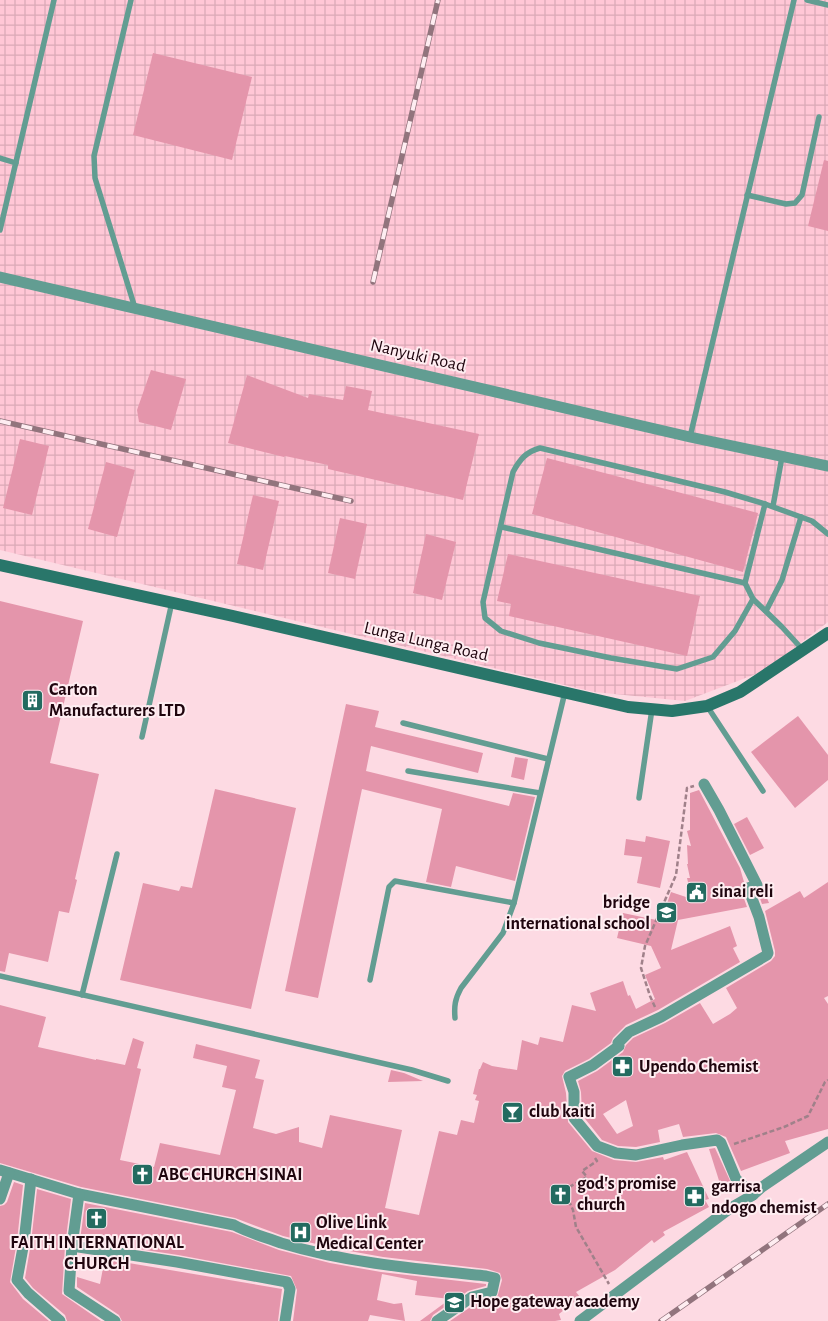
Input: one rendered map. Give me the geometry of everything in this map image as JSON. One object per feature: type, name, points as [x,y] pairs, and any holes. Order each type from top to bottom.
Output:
[{"type":"main road","name":"Lunga Lunga Road","points":[[0,565],[172,602],[628,707],[672,712],[707,706],[740,692],[828,632]]},
{"type":"street","name":"Nanyuki Road","points":[[0,276],[690,437],[828,466]]},
{"type":"street","points":[[704,784],[757,885],[748,888],[759,917],[768,953],[726,980],[629,1032],[618,1043],[619,1046],[593,1064],[569,1077],[574,1092],[574,1118],[597,1146],[616,1153],[636,1155],[682,1145],[718,1140],[736,1179],[753,1195]]},
{"type":"street","points":[[580,1321],[616,1296],[730,1209],[828,1142]]},
{"type":"street","points":[[0,1199],[5,1172],[79,1194],[234,1225],[248,1232],[309,1252],[412,1268],[495,1278],[492,1292],[472,1297],[437,1321]]},
{"type":"street","points":[[31,1179],[24,1242],[17,1280],[28,1293],[60,1321]]},
{"type":"street","points":[[79,1194],[68,1291],[115,1321]]},
{"type":"street","points":[[72,1246],[177,1262],[287,1282],[290,1289],[285,1321]]},
{"type":"lane","points":[[0,230],[54,0]]},
{"type":"lane","points":[[131,0],[94,156],[94,167],[95,178],[135,308]]},
{"type":"lane","points":[[690,437],[794,0]]},
{"type":"lane","points":[[807,0],[828,5]]},
{"type":"lane","points":[[747,195],[786,204],[796,203],[802,195],[819,117]]},
{"type":"lane","points":[[0,158],[16,162]]},
{"type":"lane","points":[[753,599],[735,631],[713,657],[677,669],[539,643],[501,631],[485,618],[484,602],[513,472],[520,459],[531,451],[540,448],[724,492],[773,506],[812,521],[828,534]]},
{"type":"lane","points":[[773,506],[782,457]]},
{"type":"lane","points":[[766,504],[745,583],[753,599],[803,650]]},
{"type":"lane","points":[[766,611],[782,580],[801,517]]},
{"type":"lane","points":[[502,527],[745,583]]},
{"type":"lane","points":[[142,737],[172,602]]},
{"type":"lane","points":[[455,1018],[454,1006],[456,996],[503,933],[514,902],[565,692]]},
{"type":"lane","points":[[707,706],[763,791]]},
{"type":"lane","points":[[639,798],[652,709]]},
{"type":"lane","points":[[403,723],[548,759]]},
{"type":"lane","points":[[408,771],[540,793]]},
{"type":"lane","points":[[82,995],[117,854]]},
{"type":"lane","points":[[370,980],[389,887],[396,881],[514,902]]},
{"type":"lane","points":[[0,976],[403,1068],[448,1081]]},
{"type":"path","points":[[660,1017],[640,968],[645,946],[676,875],[687,788],[704,784]]},
{"type":"path","points":[[722,1148],[808,1116],[825,1082],[828,1080]]},
{"type":"path","points":[[591,1139],[588,1147],[597,1161],[582,1171],[587,1177],[564,1190],[573,1210],[576,1227],[616,1296]]},
{"type":"shaded area","points":[[0,0],[828,0],[828,622],[764,671],[685,701],[594,692],[0,550]]},
{"type":"building","points":[[153,53],[252,77],[232,160],[133,135]]},
{"type":"building","points":[[824,160],[828,161],[828,231],[808,226]]},
{"type":"building","points":[[151,370],[186,379],[171,430],[139,422],[137,410]]},
{"type":"building","points":[[247,375],[308,398],[309,394],[343,400],[346,386],[372,391],[368,410],[479,434],[463,500],[328,469],[328,465],[284,457],[228,443]]},
{"type":"building","points":[[20,439],[49,446],[32,515],[3,508]]},
{"type":"building","points":[[547,458],[758,513],[743,572],[532,514]]},
{"type":"building","points":[[106,462],[135,470],[117,537],[88,529]]},
{"type":"building","points":[[253,495],[279,501],[263,570],[237,564]]},
{"type":"building","points":[[340,518],[367,524],[355,579],[328,573]]},
{"type":"building","points":[[426,534],[456,542],[442,600],[413,593]]},
{"type":"building","points":[[508,554],[700,596],[687,656],[509,616],[511,604],[497,601]]},
{"type":"building","name":"Carton Manufacturers LTD","points":[[0,601],[83,621],[50,763],[99,774],[69,913],[59,911],[48,962],[9,953],[5,972],[0,971]]},
{"type":"building","points":[[346,704],[379,711],[375,727],[483,753],[478,773],[371,746],[366,771],[509,806],[513,793],[535,797],[515,881],[456,866],[451,887],[426,882],[442,809],[362,789],[318,998],[285,991]]},
{"type":"building","points":[[798,716],[828,755],[828,780],[795,808],[751,752]]},
{"type":"building","points":[[515,757],[528,759],[524,780],[511,777]]},
{"type":"building","points":[[215,789],[296,808],[251,1009],[120,980],[143,883],[179,891],[181,886],[192,888]]},
{"type":"building","points":[[699,790],[740,868],[744,882],[741,890],[747,907],[678,920],[671,950],[730,926],[737,946],[733,948],[740,962],[658,1010],[626,1025],[613,1038],[611,1043],[589,1059],[565,1071],[562,1076],[566,1093],[568,1122],[592,1151],[614,1160],[636,1162],[663,1157],[664,1160],[687,1152],[709,1199],[705,1200],[709,1207],[663,1232],[665,1235],[654,1243],[652,1240],[615,1270],[576,1292],[580,1297],[559,1314],[561,1320],[450,1321],[475,1304],[497,1298],[502,1280],[500,1273],[487,1269],[383,1257],[333,1248],[283,1236],[235,1218],[81,1187],[0,1163],[0,1005],[46,1017],[38,1047],[125,1065],[133,1038],[144,1042],[137,1068],[141,1069],[120,1160],[154,1167],[160,1143],[220,1155],[236,1090],[222,1087],[227,1066],[193,1058],[196,1044],[260,1060],[255,1078],[264,1080],[253,1128],[276,1134],[299,1127],[299,1142],[322,1148],[330,1115],[402,1130],[385,1208],[419,1215],[439,1131],[457,1135],[461,1120],[474,1123],[479,1101],[475,1100],[477,1095],[473,1094],[479,1069],[483,1062],[492,1066],[517,1070],[522,1040],[538,1045],[540,1037],[563,1042],[572,1005],[596,1011],[590,993],[623,981],[628,996],[630,995],[636,1009],[655,999],[645,975],[661,968],[651,946],[617,938],[623,913],[661,921],[671,892],[692,899],[687,878],[690,878],[687,864],[687,845],[691,846],[687,831],[690,830],[690,793]]},
{"type":"building","points":[[747,817],[764,848],[750,855],[734,824]]},
{"type":"building","points":[[646,836],[670,841],[660,888],[637,883],[642,857],[624,855],[626,839],[645,842]]},
{"type":"building","points":[[828,882],[828,996],[824,998],[828,1004],[828,1129],[785,1141],[790,1153],[741,1171],[726,1137],[716,1133],[683,1137],[679,1124],[658,1130],[660,1142],[636,1147],[618,1146],[602,1140],[582,1115],[581,1092],[578,1081],[597,1071],[623,1052],[626,1045],[633,1038],[665,1023],[700,1003],[713,1024],[730,1014],[737,1008],[726,988],[771,961],[775,956],[765,911],[800,891],[804,898]],"holes":[[[626,1100],[633,1126],[617,1134],[603,1114]]]},
{"type":"building","points":[[763,888],[769,903],[762,904],[758,893]]},
{"type":"building","points":[[391,1070],[404,1073],[423,1081],[388,1082]]},
{"type":"building","points":[[715,1148],[732,1185],[722,1190],[709,1149]]},
{"type":"building","points":[[14,1182],[23,1185],[10,1282],[23,1299],[49,1321],[0,1321],[0,1206],[7,1202]]},
{"type":"building","points":[[37,1189],[71,1199],[65,1246],[62,1294],[101,1321],[67,1321],[65,1315],[33,1288],[25,1278]]},
{"type":"building","points":[[85,1203],[232,1232],[279,1250],[330,1263],[381,1272],[486,1284],[486,1286],[468,1291],[433,1315],[430,1321],[420,1321],[450,1299],[415,1295],[417,1281],[382,1274],[377,1300],[394,1304],[402,1303],[405,1321],[370,1315],[368,1321],[293,1321],[297,1290],[291,1276],[178,1255],[80,1240]]},
{"type":"building","points":[[111,1260],[282,1289],[278,1321],[122,1321],[119,1315],[77,1287],[77,1277],[100,1284],[103,1268],[109,1270]]},
{"type":"railway","points":[[373,282],[438,0]]},
{"type":"railway","points":[[0,421],[351,501]]},
{"type":"railway","points":[[661,1321],[828,1204]]},
{"type":"place","name":"Carton Manufacturers LTD","points":[[33,700]]},
{"type":"place","name":"sinai reli","points":[[696,892]]},
{"type":"place","name":"bridge international school","points":[[666,913]]},
{"type":"place","name":"Upendo Chemist","points":[[623,1067]]},
{"type":"place","name":"club kaiti","points":[[513,1112]]},
{"type":"place","name":"ABC CHURCH SINAI","points":[[142,1175]]},
{"type":"place","name":"god's promise church","points":[[561,1194]]},
{"type":"place","name":"garrisa ndogo chemist","points":[[695,1197]]},
{"type":"place","name":"FAITH INTERNATIONAL CHURCH","points":[[97,1218]]},
{"type":"place","name":"Olive Link Medical Center","points":[[300,1233]]},
{"type":"place","name":"Hope gateway academy","points":[[454,1302]]}]
